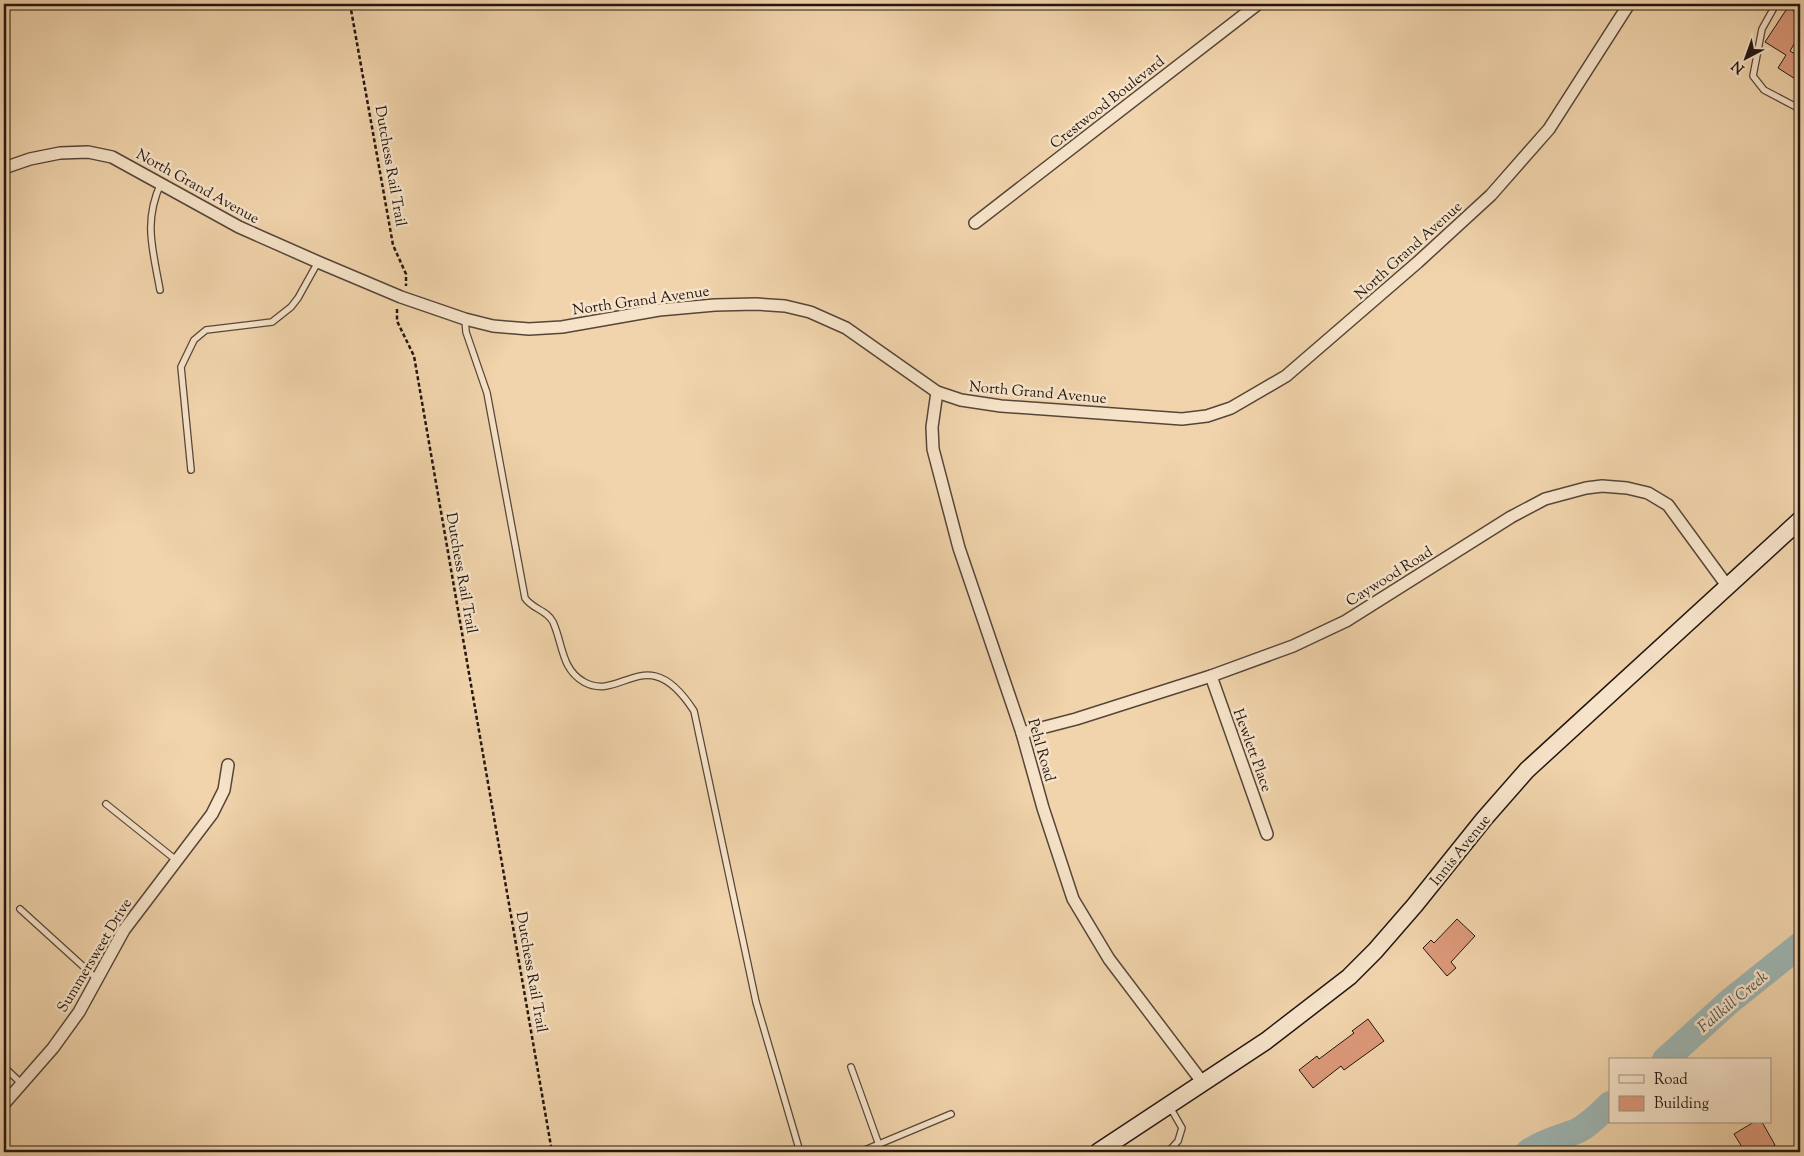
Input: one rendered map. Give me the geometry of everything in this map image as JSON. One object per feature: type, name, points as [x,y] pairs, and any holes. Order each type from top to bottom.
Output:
[{"type":"main road","name":"Innis Avenue","points":[[1105,1149],[1266,1042],[1348,977],[1375,951],[1415,906],[1484,819],[1527,770],[1800,520]]},
{"type":"street","name":"Crestwood Boulevard","points":[[975,223],[1258,4]]},
{"type":"street","name":"North Grand Avenue","points":[[4,168],[30,159],[52,155],[88,152],[112,157],[239,227],[401,296],[465,320],[493,326],[529,329],[562,327],[660,310],[715,305],[756,304],[786,306],[810,312],[846,328],[937,392],[961,400],[1000,406],[1182,419],[1207,416],[1231,408],[1286,376],[1426,256],[1518,166],[1549,129],[1626,5]]},
{"type":"street","name":"Pehl Road","points":[[937,392],[932,427],[934,449],[959,548],[1022,733],[1043,808],[1073,899],[1108,960],[1203,1083]]},
{"type":"street","name":"Caywood Road","points":[[1022,733],[1076,719],[1211,676],[1293,646],[1346,621],[1511,517],[1545,499],[1586,488],[1602,486],[1627,488],[1648,493],[1668,505],[1728,587]]},
{"type":"street","name":"Hewlett Place","points":[[1211,676],[1267,834]]},
{"type":"street","name":"Summersweet Drive","points":[[4,1104],[53,1048],[79,1012],[124,930],[212,814],[224,790],[228,765]]},
{"type":"lane","points":[[1776,4],[1762,29],[1754,76],[1764,90],[1800,109]]},
{"type":"lane","points":[[160,290],[149,230],[152,202],[161,183]]},
{"type":"lane","points":[[191,470],[181,367],[194,340],[206,330],[272,322],[291,307],[298,298],[318,262]]},
{"type":"lane","points":[[465,320],[466,332],[487,393],[525,598],[530,606],[547,613],[553,621],[566,664],[584,682],[595,687],[607,687],[644,674],[657,677],[685,697],[694,711],[756,1002],[774,1070],[800,1152]]},
{"type":"lane","points":[[106,804],[176,860]]},
{"type":"lane","points":[[20,909],[97,979]]},
{"type":"lane","points":[[4,1067],[22,1084]]},
{"type":"lane","points":[[850,1067],[878,1145]]},
{"type":"lane","points":[[1169,1106],[1182,1128],[1178,1141],[1169,1151]]},
{"type":"lane","points":[[860,1152],[951,1114]]},
{"type":"path","name":"Dutchess Rail Trail","points":[[350,4],[393,245],[406,274],[406,284],[396,316],[414,356],[552,1152]]},
{"type":"building","points":[[1788,7],[1800,15],[1800,34],[1790,51],[1800,57],[1800,82],[1778,68],[1786,55],[1765,42]]},
{"type":"building","points":[[1457,919],[1475,936],[1451,962],[1456,968],[1447,976],[1423,948],[1431,940],[1434,943]]},
{"type":"building","points":[[1368,1019],[1384,1041],[1344,1070],[1341,1066],[1313,1088],[1299,1070],[1317,1056],[1319,1059],[1354,1033],[1352,1031]]},
{"type":"building","points":[[1751,1124],[1763,1124],[1775,1145],[1763,1152],[1745,1152],[1734,1134]]},
{"type":"waterway","name":"Fallkill Creek","points":[[1667,1058],[1730,1001],[1800,945]]},
{"type":"waterway","name":"Fallkill Creek","points":[[1528,1152],[1544,1143],[1583,1128],[1609,1105]]}]
